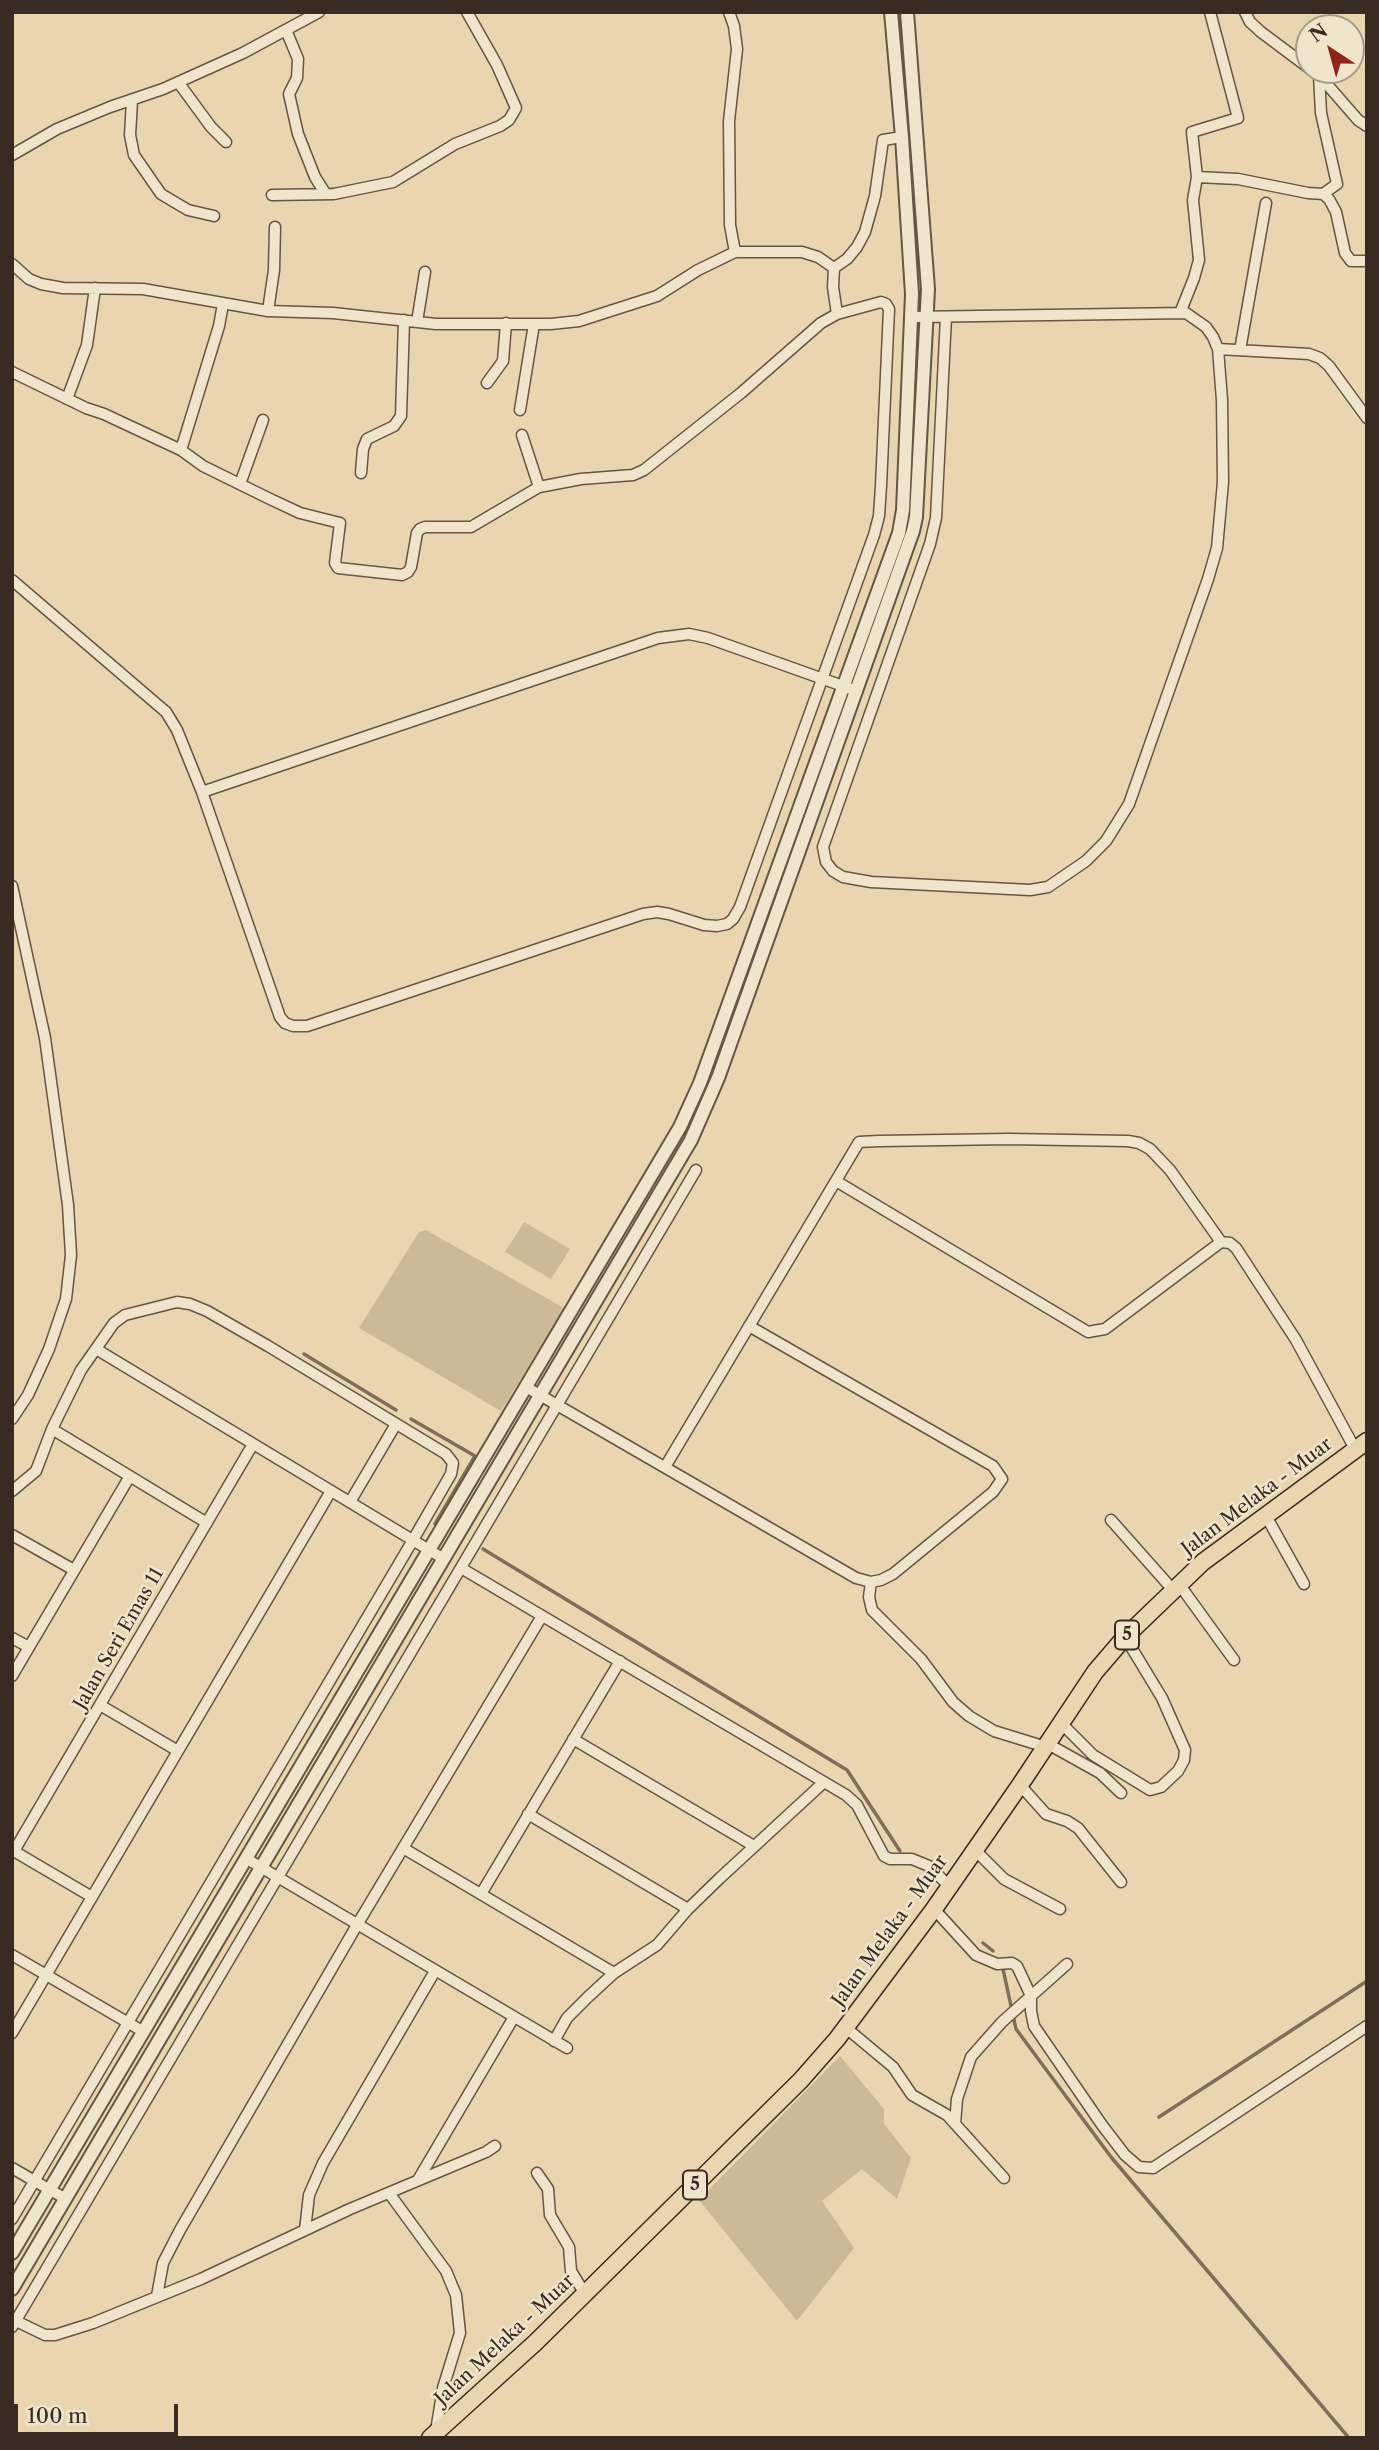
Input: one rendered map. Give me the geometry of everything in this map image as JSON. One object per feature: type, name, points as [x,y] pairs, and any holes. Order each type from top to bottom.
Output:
[{"type":"main road","name":"Jalan Melaka - Muar","points":[[436,2436],[536,2342],[801,2080],[845,2027],[934,1909],[1096,1672],[1125,1637],[1203,1562],[1361,1445]]},
{"type":"street","points":[[12,155],[57,129],[132,101],[243,53],[319,12]]},
{"type":"street","points":[[272,195],[334,194],[393,182],[462,141],[500,126],[514,113],[516,108],[497,65],[467,12]]},
{"type":"street","points":[[729,12],[737,49],[729,121],[730,225],[735,252]]},
{"type":"street","points":[[12,2253],[247,1860],[691,1105],[899,533],[903,510],[912,294],[891,12]]},
{"type":"street","points":[[12,2289],[541,1396],[703,1116],[914,531],[928,289],[907,12]]},
{"type":"street","points":[[1180,313],[1199,260],[1193,200],[1197,177],[1192,132],[1238,118],[1210,12]]},
{"type":"street","points":[[1245,12],[1250,22],[1295,58]]},
{"type":"street","points":[[286,30],[298,59],[297,78],[289,94],[298,134],[315,177],[325,194]]},
{"type":"street","points":[[178,82],[211,127],[226,142]]},
{"type":"street","points":[[1315,84],[1337,184],[1323,194]]},
{"type":"street","points":[[1325,84],[1358,120],[1367,126]]},
{"type":"street","points":[[132,101],[130,135],[134,155],[161,194],[188,210],[214,216]]},
{"type":"street","points":[[834,268],[847,259],[865,232],[875,196],[883,140],[902,137]]},
{"type":"street","points":[[1197,177],[1238,179],[1323,194],[1336,212],[1345,253],[1351,261],[1367,261]]},
{"type":"street","points":[[1240,350],[1266,203]]},
{"type":"street","points":[[268,310],[274,270],[275,227]]},
{"type":"street","points":[[12,264],[29,279],[41,285],[63,288],[143,289],[268,310],[333,313],[436,324],[579,321],[657,296],[698,270],[735,252],[802,252],[818,257],[834,268]]},
{"type":"street","points":[[834,268],[833,287],[837,314]]},
{"type":"street","points":[[417,322],[425,272]]},
{"type":"street","points":[[67,399],[88,345],[95,288]]},
{"type":"street","points":[[12,372],[181,450],[202,466],[300,513],[340,523],[335,563],[338,568],[402,575],[411,567],[420,529],[471,527],[539,487],[581,479],[622,478],[644,470],[741,393],[821,323],[837,314],[881,302],[889,309],[879,516],[740,907],[727,924],[704,925],[669,914],[643,914],[307,1026],[285,1023],[280,1017],[202,792],[177,730],[166,712],[12,580]]},
{"type":"street","points":[[181,450],[219,326],[223,304]]},
{"type":"street","points":[[911,317],[1180,313],[1196,318],[1206,327],[1218,349],[1223,482],[1217,548],[1129,804],[1106,841],[1086,861],[1048,887],[1030,890],[871,882],[844,877],[832,871],[826,862],[823,847],[930,544],[936,518],[947,317]]},
{"type":"street","points":[[361,472],[363,449],[368,439],[394,425],[401,416],[404,320]]},
{"type":"street","points":[[487,383],[503,361],[506,323]]},
{"type":"street","points":[[520,410],[534,324]]},
{"type":"street","points":[[1218,349],[1309,354],[1320,358],[1329,366],[1367,418]]},
{"type":"street","points":[[240,484],[263,421]]},
{"type":"street","points":[[522,435],[539,487]]},
{"type":"street","points":[[202,792],[658,638],[689,634],[708,638],[857,691]]},
{"type":"street","points":[[12,886],[45,1038],[68,1205],[71,1255],[66,1300],[49,1349],[28,1395],[12,1419]]},
{"type":"street","points":[[12,938],[23,931]]},
{"type":"street","points":[[665,1467],[859,1142],[1009,1139],[1139,1143],[1161,1158],[1221,1242]]},
{"type":"street","points":[[495,2146],[93,2323],[55,2335],[45,2335],[14,2324],[696,1170]]},
{"type":"street","points":[[836,1181],[1088,1332],[1105,1329],[1221,1242],[1230,1243],[1236,1248],[1296,1340],[1361,1445]]},
{"type":"street","points":[[12,1491],[36,1471],[52,1429],[82,1370],[114,1323],[125,1315],[177,1302],[190,1304],[268,1346],[446,1454],[453,1463],[451,1474],[413,1540],[12,2218]]},
{"type":"street","points":[[526,1387],[856,1578],[871,1582],[893,1574],[993,1492],[1002,1479],[993,1466],[749,1326]]},
{"type":"street","points":[[96,1349],[444,1559]]},
{"type":"street","points":[[350,1502],[396,1424]]},
{"type":"street","points":[[52,1429],[207,1523]]},
{"type":"street","name":"Jalan Seri Emas 11","points":[[13,1851],[254,1444]]},
{"type":"street","points":[[12,1676],[130,1476]]},
{"type":"street","points":[[12,2033],[331,1490]]},
{"type":"street","points":[[1266,1516],[1304,1584]]},
{"type":"street","points":[[1111,1520],[1176,1587],[1234,1660]]},
{"type":"street","points":[[12,1535],[74,1570]]},
{"type":"street","points":[[461,1568],[846,1795],[857,1805],[884,1856],[890,1859],[912,1859],[929,1866],[949,1886]]},
{"type":"street","points":[[871,1582],[869,1597],[872,1610],[922,1659],[953,1702],[994,1731],[1047,1745],[1100,1773],[1121,1793]]},
{"type":"street","points":[[157,2296],[163,2263],[170,2247],[357,1925],[542,1616]]},
{"type":"street","points":[[1061,1723],[1093,1755],[1150,1790],[1161,1787],[1178,1771],[1184,1760],[1185,1750],[1162,1698],[1125,1637]]},
{"type":"street","points":[[12,1638],[29,1647]]},
{"type":"street","points":[[481,1894],[620,1661]]},
{"type":"street","points":[[100,1705],[178,1751]]},
{"type":"street","points":[[573,1739],[754,1846]]},
{"type":"street","points":[[554,2041],[567,2018],[614,1973],[657,1945],[688,1909],[824,1783]]},
{"type":"street","points":[[1020,1785],[1046,1814],[1078,1828],[1121,1882]]},
{"type":"street","points":[[528,1814],[688,1909]]},
{"type":"street","points":[[403,1848],[614,1973]]},
{"type":"street","points":[[975,1850],[1004,1879],[1060,1909]]},
{"type":"street","points":[[13,1851],[92,1896]]},
{"type":"street","points":[[247,1860],[567,2049]]},
{"type":"street","points":[[934,1909],[976,1955],[1017,1966],[1034,2026],[1102,2125],[1125,2155],[1139,2167],[1153,2168],[1367,2026]]},
{"type":"street","points":[[12,1955],[144,2032]]},
{"type":"street","points":[[955,2124],[957,2099],[971,2057],[1002,2022],[1067,1964]]},
{"type":"street","points":[[304,2230],[309,2194],[323,2163],[435,1971]]},
{"type":"street","points":[[418,2181],[514,2017]]},
{"type":"street","points":[[845,2027],[893,2067],[912,2095],[947,2115],[1004,2178]]},
{"type":"street","points":[[12,2168],[66,2199]]},
{"type":"street","points":[[537,2174],[548,2189],[550,2215],[569,2247],[571,2272],[585,2294]]},
{"type":"street","points":[[389,2193],[446,2271],[456,2295],[460,2333],[443,2388],[436,2436]]},
{"type":"shaded area","points":[[524,1222],[570,1249],[551,1279],[505,1252]]},
{"type":"shaded area","points":[[426,1230],[564,1308],[501,1411],[359,1328],[419,1232]]},
{"type":"shaded area","points":[[840,2056],[884,2109],[884,2124],[911,2158],[897,2199],[862,2169],[822,2201],[854,2248],[797,2321],[699,2200]]},
{"type":"waterway","points":[[304,1354],[396,1410]]},
{"type":"waterway","points":[[411,1419],[475,1456],[435,1524]]},
{"type":"waterway","points":[[483,1549],[847,1770],[900,1851]]},
{"type":"waterway","points":[[983,1943],[993,1951]]},
{"type":"waterway","points":[[1003,1969],[1016,2029],[1111,2157],[1349,2438]]},
{"type":"waterway","points":[[1159,2117],[1367,1981]]}]
